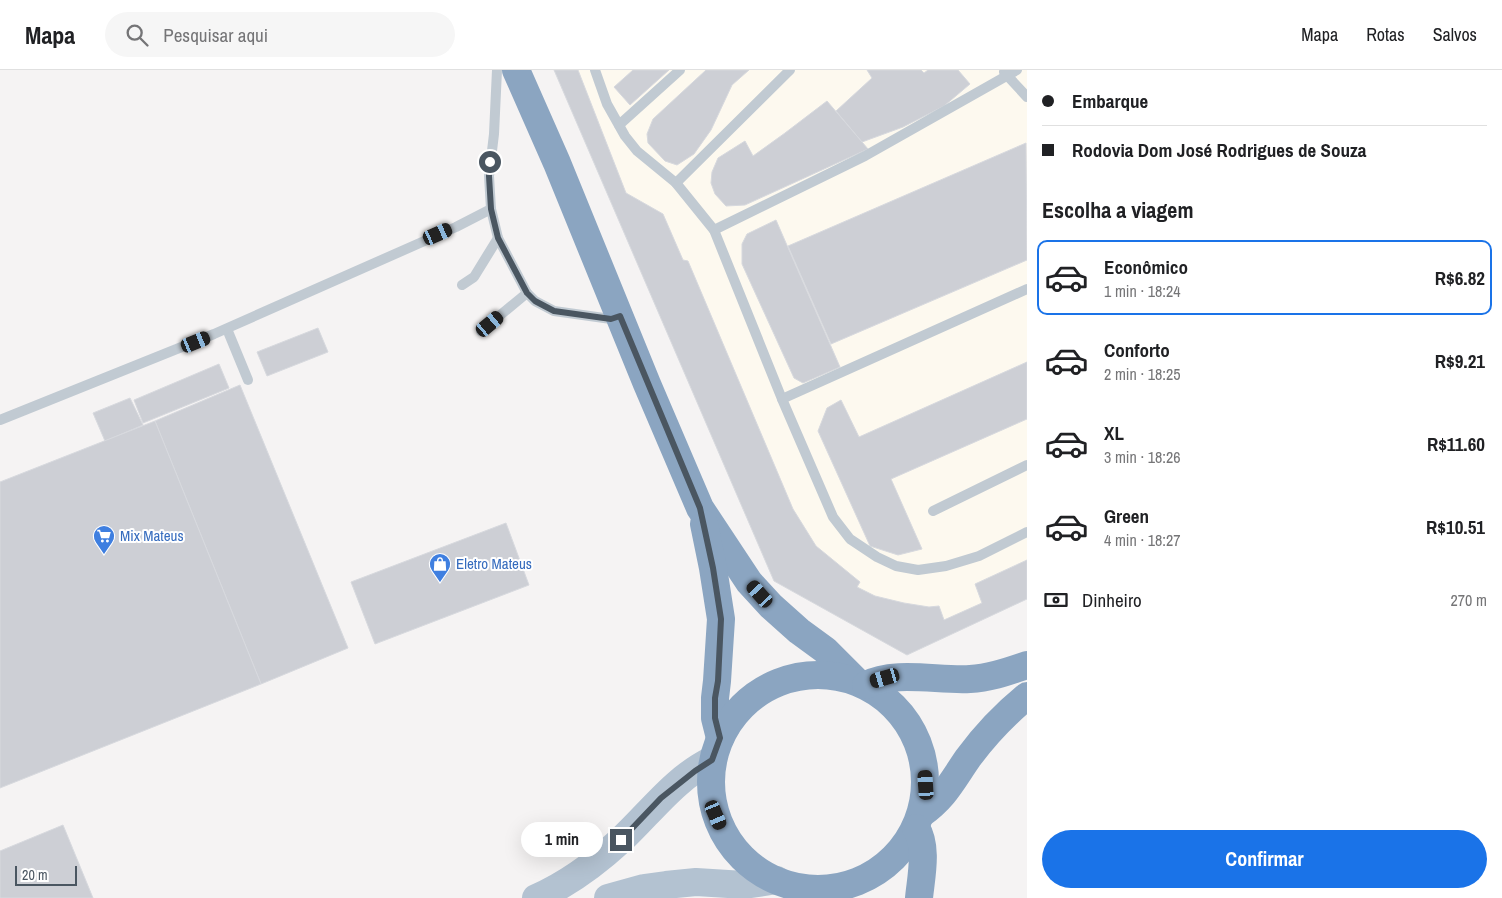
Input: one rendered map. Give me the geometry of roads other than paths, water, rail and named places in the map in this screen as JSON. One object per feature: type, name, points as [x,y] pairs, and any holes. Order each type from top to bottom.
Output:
[{"type":"highway","points":[[516,70],[700,508],[713,568],[721,619],[718,681],[715,698],[716,749],[710,779],[716,815],[723,832],[733,847],[760,872],[787,888],[831,888],[852,883],[872,874],[890,862],[904,846],[918,821],[944,794],[968,758],[992,728],[1027,696]]},
{"type":"highway","points":[[700,508],[749,582],[771,606],[799,631],[825,650],[861,683],[887,699],[904,717],[917,738],[924,761],[926,785],[918,821],[922,844],[919,898]]},
{"type":"highway","points":[[716,749],[731,718],[747,701],[766,688],[787,679],[810,675],[834,675],[861,683],[894,678],[972,679],[991,676],[1027,665]]},
{"type":"main road","points":[[536,898],[561,885],[621,840],[661,798],[695,771],[716,749]]},
{"type":"main road","points":[[608,898],[644,888],[696,882],[787,888]]},
{"type":"lane","points":[[497,70],[494,134],[489,176],[491,209],[498,238],[527,293],[535,301],[554,311],[611,319],[620,316]]},
{"type":"lane","points":[[595,70],[607,104],[619,125],[638,151],[676,183],[714,230],[782,400],[834,517],[850,539],[877,557],[896,566],[918,570],[946,566],[979,556],[1027,532]]},
{"type":"lane","points":[[619,125],[680,70]]},
{"type":"lane","points":[[676,183],[790,70]]},
{"type":"lane","points":[[714,230],[865,156],[1005,73],[1017,70]]},
{"type":"lane","points":[[1005,73],[1027,97]]},
{"type":"lane","points":[[0,420],[227,329],[491,209]]},
{"type":"lane","points":[[462,285],[474,277],[498,238]]},
{"type":"lane","points":[[782,400],[1027,289]]},
{"type":"lane","points":[[481,332],[527,293]]},
{"type":"lane","points":[[227,329],[248,380]]},
{"type":"lane","points":[[933,511],[1027,465]]},
{"type":"place","name":"Mix Mateus","points":[[104,555]]},
{"type":"place","name":"Eletro Mateus","points":[[440,583]]}]
